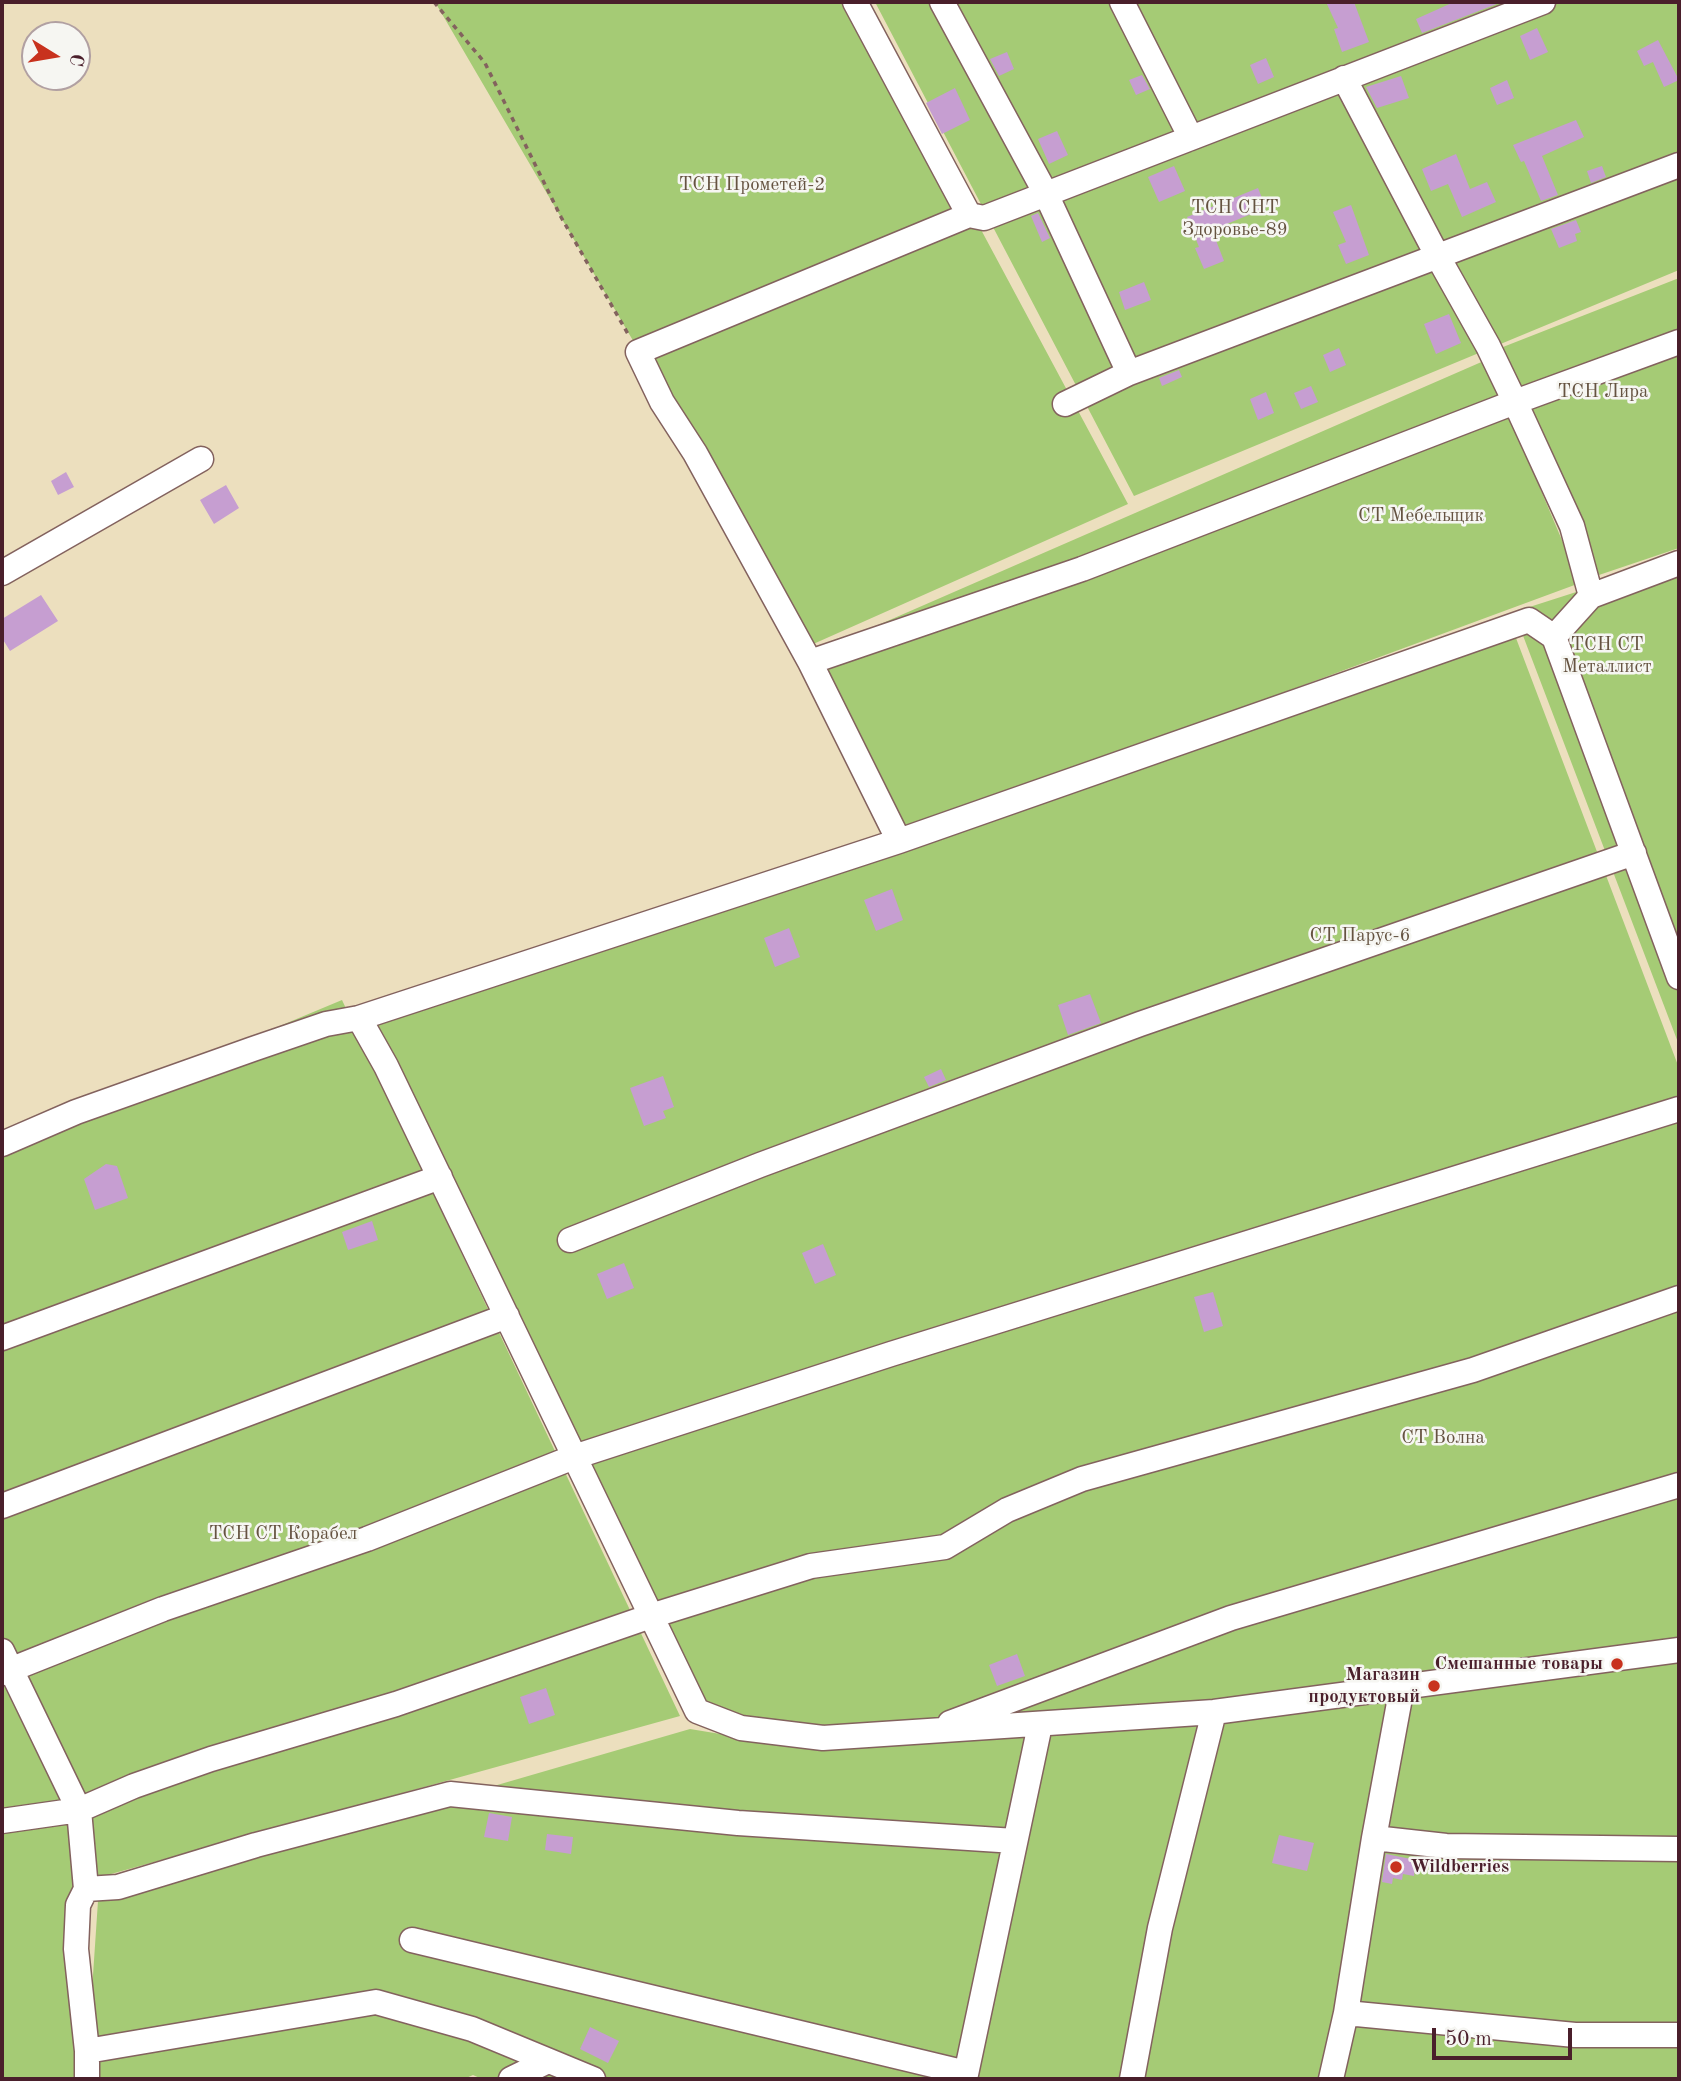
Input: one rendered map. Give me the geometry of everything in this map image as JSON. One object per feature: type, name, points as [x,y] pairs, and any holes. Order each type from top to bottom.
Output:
[{"type":"street","points":[[855,2],[969,215]]},
{"type":"street","points":[[943,2],[1046,194],[1129,373]]},
{"type":"street","points":[[1122,2],[1191,138]]},
{"type":"street","points":[[899,841],[810,662],[695,453],[662,402],[638,352],[969,215],[984,218],[1344,78],[1495,10],[1543,2]]},
{"type":"street","points":[[1344,78],[1488,346],[1515,402],[1572,526],[1591,596]]},
{"type":"street","points":[[1065,404],[1129,373],[1679,165]]},
{"type":"street","points":[[810,662],[1082,569],[1679,341]]},
{"type":"street","points":[[2,572],[201,459]]},
{"type":"street","points":[[1554,637],[1591,596],[1679,563]]},
{"type":"street","points":[[2,1144],[76,1112],[326,1024],[359,1018],[899,841],[1529,620],[1554,637],[1679,977]]},
{"type":"street","points":[[570,1240],[760,1165],[1140,1024],[1633,853]]},
{"type":"street","points":[[359,1018],[386,1066],[697,1712],[741,1728],[823,1738],[1040,1725],[1214,1712],[1679,1650]]},
{"type":"street","points":[[87,2079],[87,2051],[76,1949],[78,1905],[86,1889],[79,1810],[4,1665],[367,1539],[575,1457],[905,1350],[1679,1109]]},
{"type":"street","points":[[2,1338],[440,1177]]},
{"type":"street","points":[[2,1821],[79,1810],[134,1786],[211,1759],[396,1704],[651,1616],[811,1566],[945,1547],[1007,1510],[1082,1479],[1473,1370],[1679,1297]]},
{"type":"street","points":[[2,1506],[507,1316]]},
{"type":"street","points":[[926,1732],[1231,1618],[1679,1485]]},
{"type":"street","points":[[1331,2079],[1346,2013],[1402,1687]]},
{"type":"street","points":[[1132,2079],[1160,1928],[1214,1712]]},
{"type":"street","points":[[412,1940],[966,2076],[1040,1725]]},
{"type":"street","points":[[86,1889],[118,1887],[256,1845],[450,1794],[738,1822],[1015,1842]]},
{"type":"street","points":[[1374,1838],[1446,1846],[1679,1849]]},
{"type":"street","points":[[87,2051],[376,2002],[472,2029],[593,2079]]},
{"type":"street","points":[[1346,2013],[1575,2035],[1679,2035]]},
{"type":"street","points":[[511,2079],[548,2061]]},
{"type":"path","points":[[434,2],[485,62],[561,217],[638,352]]},
{"type":"green space","name":"ТСН Прометей-2","points":[[435,2],[859,2],[1128,504],[811,645]]},
{"type":"green space","name":"ТСН СНТ Здоровье-89","points":[[875,2],[1679,2],[1679,270],[1134,496]]},
{"type":"green space","name":"ТСН Лира","points":[[1679,278],[1679,548],[1596,576],[1503,347]]},
{"type":"green space","name":"СТ Мебельщик","points":[[1486,360],[1580,583],[903,833],[814,653]]},
{"type":"green space","name":"ТСН СТ Металлист","points":[[1679,559],[1679,1045],[1514,612]]},
{"type":"green space","name":"СТ Парус-6","points":[[1508,617],[1679,1068],[1679,1096],[579,1447],[374,1024]]},
{"type":"green space","name":"ТСН СТ Корабел","points":[[342,1000],[680,1716],[75,1884],[75,2079],[2,2079],[2,1142]]},
{"type":"green space","name":"СТ Волна","points":[[1679,1120],[1679,1638],[1338,1688],[819,1744],[692,1719],[585,1461]]},
{"type":"green space","points":[[1679,1659],[1679,2079],[482,2079],[473,2075],[464,2079],[86,2079],[98,1901],[690,1729],[818,1750]]},
{"type":"building","points":[[1326,2],[1354,2],[1369,42],[1342,52],[1334,29],[1338,28]]},
{"type":"building","points":[[1454,2],[1502,2],[1422,33],[1416,19]]},
{"type":"building","points":[[1537,28],[1548,52],[1530,60],[1520,36]]},
{"type":"building","points":[[1658,40],[1679,80],[1664,87],[1653,62],[1644,66],[1637,51]]},
{"type":"building","points":[[1007,52],[1014,69],[999,76],[990,59]]},
{"type":"building","points":[[1266,58],[1274,77],[1258,84],[1250,65]]},
{"type":"building","points":[[1142,75],[1150,89],[1136,95],[1129,80]]},
{"type":"building","points":[[1401,76],[1409,98],[1377,108],[1366,87]]},
{"type":"building","points":[[1507,80],[1514,98],[1497,105],[1490,88]]},
{"type":"building","points":[[955,88],[970,120],[942,134],[926,103]]},
{"type":"building","points":[[1576,120],[1584,137],[1542,156],[1558,195],[1541,201],[1524,161],[1521,162],[1513,145]]},
{"type":"building","points":[[1057,131],[1068,155],[1049,164],[1038,139]]},
{"type":"building","points":[[1456,154],[1470,189],[1487,182],[1496,202],[1462,217],[1448,184],[1431,191],[1422,169]]},
{"type":"building","points":[[1174,166],[1185,191],[1159,202],[1148,177]]},
{"type":"building","points":[[1602,166],[1606,177],[1591,183],[1587,171]]},
{"type":"building","points":[[1258,188],[1266,208],[1212,230],[1224,261],[1204,269],[1187,217]]},
{"type":"building","points":[[1351,205],[1369,255],[1346,264],[1338,245],[1346,242],[1333,212]]},
{"type":"building","points":[[1038,213],[1050,238],[1042,242],[1031,216]]},
{"type":"building","points":[[1576,220],[1581,232],[1575,234],[1577,241],[1559,248],[1551,229]]},
{"type":"building","points":[[1144,282],[1151,300],[1125,310],[1119,292]]},
{"type":"building","points":[[1449,314],[1461,343],[1436,354],[1424,324]]},
{"type":"building","points":[[1339,348],[1346,365],[1330,372],[1323,355]]},
{"type":"building","points":[[1179,370],[1182,377],[1162,386],[1159,378]]},
{"type":"building","points":[[1311,386],[1318,402],[1301,409],[1294,393]]},
{"type":"building","points":[[1266,392],[1274,413],[1258,420],[1250,399]]},
{"type":"building","points":[[66,472],[74,487],[58,495],[51,481]]},
{"type":"building","points":[[226,485],[239,508],[214,524],[200,500]]},
{"type":"building","points":[[41,595],[58,621],[10,651],[2,638],[2,619]]},
{"type":"building","points":[[892,889],[903,920],[876,931],[864,900]]},
{"type":"building","points":[[789,928],[800,957],[775,967],[764,938]]},
{"type":"building","points":[[1090,994],[1101,1023],[1068,1035],[1058,1005]]},
{"type":"building","points":[[941,1069],[946,1080],[929,1087],[924,1077]]},
{"type":"building","points":[[663,1076],[674,1107],[663,1111],[666,1118],[644,1126],[630,1088]]},
{"type":"building","points":[[106,1164],[117,1166],[128,1198],[95,1210],[84,1179]]},
{"type":"building","points":[[372,1221],[378,1240],[348,1250],[342,1232]]},
{"type":"building","points":[[823,1244],[836,1275],[815,1284],[802,1253]]},
{"type":"building","points":[[624,1263],[634,1288],[607,1299],[597,1274]]},
{"type":"building","points":[[1213,1292],[1223,1326],[1204,1332],[1194,1297]]},
{"type":"building","points":[[1017,1654],[1025,1676],[997,1686],[989,1665]]},
{"type":"building","points":[[546,1688],[555,1715],[529,1724],[520,1697]]},
{"type":"building","points":[[489,1813],[512,1817],[508,1841],[484,1837]]},
{"type":"building","points":[[547,1834],[573,1837],[571,1854],[545,1850]]},
{"type":"building","points":[[1279,1835],[1314,1843],[1307,1871],[1272,1863]]},
{"type":"building","points":[[1386,1854],[1416,1860],[1414,1876],[1403,1874],[1402,1880],[1393,1878],[1392,1884],[1382,1882]]},
{"type":"building","points":[[590,2027],[619,2041],[608,2063],[580,2049]]},
{"type":"place","name":"Смешанные товары","points":[[1617,1664]]},
{"type":"place","name":"Магазин продуктовый","points":[[1434,1686]]},
{"type":"place","name":"Wildberries","points":[[1396,1867]]}]
